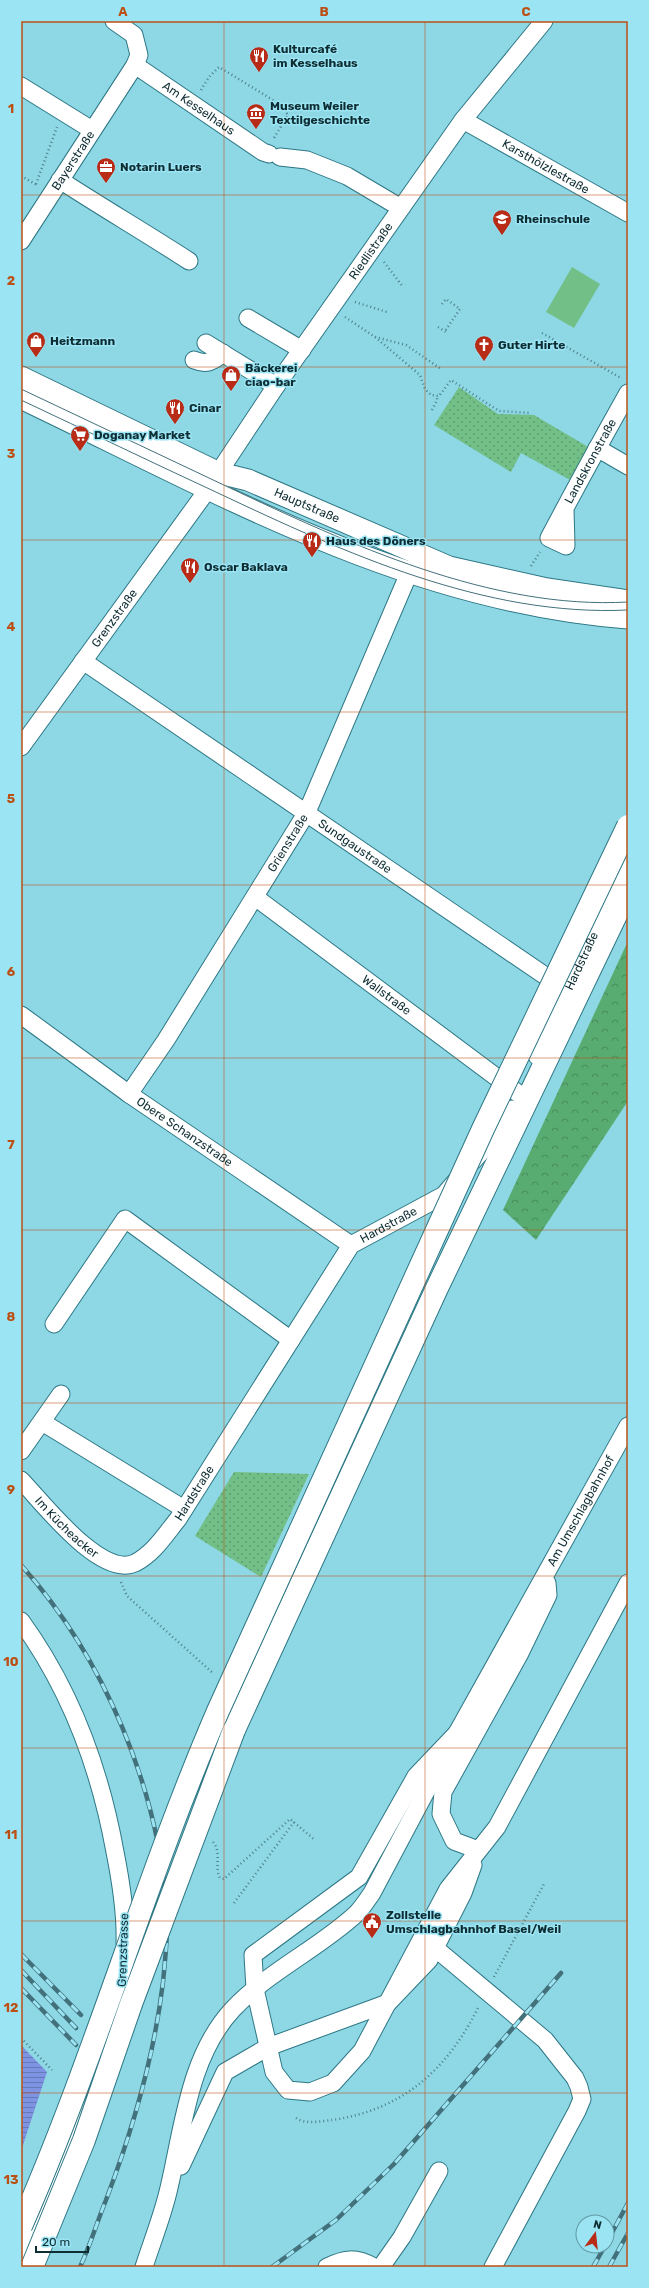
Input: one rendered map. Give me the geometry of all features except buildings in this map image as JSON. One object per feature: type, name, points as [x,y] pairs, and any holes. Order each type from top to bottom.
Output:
[{"type":"highway","points":[[21,2226],[69,2109],[189,1777],[483,1129],[628,826]]},
{"type":"highway","points":[[32,2267],[84,2140],[131,2004],[234,1730],[437,1288],[628,890]]},
{"type":"main road","name":"Hauptstraße","points":[[21,377],[213,481],[314,538],[409,573],[510,601],[591,614],[628,618]]},
{"type":"main road","name":"Hauptstraße","points":[[21,398],[213,481],[248,480],[358,529],[400,544],[444,565],[548,589],[628,601]]},
{"type":"street","points":[[92,130],[135,65],[139,55],[134,35],[114,21]]},
{"type":"street","name":"Riedlistraße","points":[[213,481],[276,386],[463,120],[544,21]]},
{"type":"street","name":"Am Kesselhaus","points":[[135,65],[192,104],[271,154]]},
{"type":"street","name":"Bayerstraße","points":[[21,86],[92,130],[21,241]]},
{"type":"street","name":"Karsthölzlestraße","points":[[463,120],[628,213]]},
{"type":"street","points":[[271,154],[307,160],[347,176],[401,208]]},
{"type":"street","points":[[60,180],[116,217],[139,228],[189,261]]},
{"type":"street","points":[[248,318],[302,350]]},
{"type":"street","points":[[206,343],[276,386]]},
{"type":"street","points":[[194,360],[208,363],[215,360],[223,353]]},
{"type":"street","name":"Landskronstraße","points":[[549,538],[628,393]]},
{"type":"street","points":[[597,448],[628,466]]},
{"type":"street","name":"Grenzstraße","points":[[24,738],[83,661],[213,481]]},
{"type":"street","name":"Grienstraße","points":[[129,1094],[166,1040],[307,812],[409,573]]},
{"type":"street","name":"Sundgaustraße","points":[[83,661],[567,990]]},
{"type":"street","name":"Hardstraße","points":[[119,1565],[134,1563],[154,1550],[184,1509],[351,1245],[444,1195],[506,1124],[567,990],[628,862]]},
{"type":"street","name":"Wallstraße","points":[[254,897],[519,1094]]},
{"type":"street","name":"Obere Schanzstraße","points":[[21,1015],[129,1094],[351,1245]]},
{"type":"street","points":[[54,1324],[125,1219],[291,1340]]},
{"type":"street","points":[[21,1451],[61,1394]]},
{"type":"street","points":[[42,1422],[184,1509]]},
{"type":"street","name":"Am Umschlagbahnhof","points":[[457,1733],[628,1426]]},
{"type":"street","name":"Im Kücheacker","points":[[21,1480],[85,1548],[119,1565]]},
{"type":"street","points":[[478,1850],[454,1841],[441,1814],[443,1792],[519,1655],[548,1596],[546,1575]]},
{"type":"street","points":[[457,1733],[416,1776],[359,1877],[253,1955],[255,1989],[274,2072],[288,2090],[310,2092],[333,2083],[362,2051],[448,1889],[497,1827],[628,1584]]},
{"type":"street","name":"Grenzstrasse","points":[[21,1621],[39,1646],[69,1702],[99,1778],[120,1874],[126,1927],[122,1990],[114,2024],[61,2169],[21,2258]]},
{"type":"street","points":[[144,2267],[168,2193],[187,2105],[205,2053],[233,2009],[255,1989],[356,1914],[372,1893],[457,1733]]},
{"type":"street","points":[[168,2193],[225,2072],[268,2047],[388,2003],[428,1960],[463,1893],[478,1850]]},
{"type":"street","points":[[435,1948],[545,2040],[575,2078],[582,2099],[578,2111],[492,2267]]},
{"type":"street","points":[[382,2267],[402,2237],[439,2171]]},
{"type":"street","points":[[327,2267],[342,2260],[354,2259],[374,2267]]},
{"type":"path","points":[[192,104],[209,77],[220,67],[281,105],[288,115],[269,146],[271,154]]},
{"type":"path","points":[[36,184],[62,112]]},
{"type":"path","points":[[373,248],[403,287]]},
{"type":"path","points":[[438,327],[446,332],[460,309],[446,299],[442,304]]},
{"type":"path","points":[[335,303],[387,312]]},
{"type":"path","points":[[335,303],[420,376],[428,393],[437,396]]},
{"type":"path","points":[[542,333],[628,382]]},
{"type":"path","points":[[375,337],[406,345],[441,369]]},
{"type":"path","points":[[432,410],[437,400],[437,396],[451,380],[499,411],[530,412]]},
{"type":"path","points":[[528,570],[549,538]]},
{"type":"path","points":[[119,1565],[121,1582],[127,1596],[217,1677]]},
{"type":"path","points":[[206,1839],[215,1843],[218,1857],[218,1874],[224,1879],[290,1819],[315,1840]]},
{"type":"path","points":[[234,1903],[294,1822]]},
{"type":"path","points":[[296,2118],[307,2122],[337,2119],[376,2108],[406,2095],[427,2079],[466,2032],[545,1882]]},
{"type":"path","points":[[21,2038],[52,2070]]},
{"type":"green space","points":[[572,267],[600,284],[574,328],[546,312]]},
{"type":"green space","points":[[459,387],[498,414],[534,415],[590,448],[572,481],[521,453],[511,472],[434,425]]},
{"type":"green space","points":[[628,941],[628,1101],[536,1240],[503,1210]]},
{"type":"green space","points":[[234,1472],[309,1474],[261,1577],[195,1536]]},
{"type":"water","points":[[21,2045],[47,2072],[21,2151]]},
{"type":"tram line","points":[[21,389],[274,509],[372,551],[422,569],[473,584],[525,595],[576,602],[628,602]]},
{"type":"tram line","points":[[21,400],[266,516],[316,538],[417,577],[469,592],[521,603],[575,609],[628,610]]},
{"type":"railway","points":[[21,1565],[51,1602],[78,1642],[102,1684],[122,1728],[139,1773],[153,1820],[162,1867],[167,1914],[167,1940],[163,1982],[148,2066],[134,2120],[125,2147],[80,2267]]},
{"type":"railway","points":[[21,1954],[81,2015]]},
{"type":"railway","points":[[21,1970],[76,2028]]},
{"type":"railway","points":[[272,2267],[336,2220],[394,2164],[561,1973]]},
{"type":"railway","points":[[21,1988],[76,2045]]},
{"type":"railway","points":[[615,2227],[628,2203]]},
{"type":"railway","points":[[609,2267],[628,2233]]},
{"type":"railway","points":[[593,2267],[600,2254]]},
{"type":"place","name":"Kulturcafé im Kesselhaus","points":[[259,73]]},
{"type":"place","name":"Museum Weiler Textilgeschichte","points":[[256,130]]},
{"type":"place","name":"Notarin Luers","points":[[106,184]]},
{"type":"place","name":"Rheinschule","points":[[502,236]]},
{"type":"place","name":"Heitzmann","points":[[36,358]]},
{"type":"place","name":"Guter Hirte","points":[[484,362]]},
{"type":"place","name":"Bäckerei ciao-bar","points":[[231,392]]},
{"type":"place","name":"Cinar","points":[[175,425]]},
{"type":"place","name":"Doganay Market","points":[[80,452]]},
{"type":"place","name":"Haus des Döners","points":[[312,558]]},
{"type":"place","name":"Oscar Baklava","points":[[190,584]]},
{"type":"place","name":"Zollstelle Umschlagbahnhof Basel/Weil","points":[[372,1939]]}]
